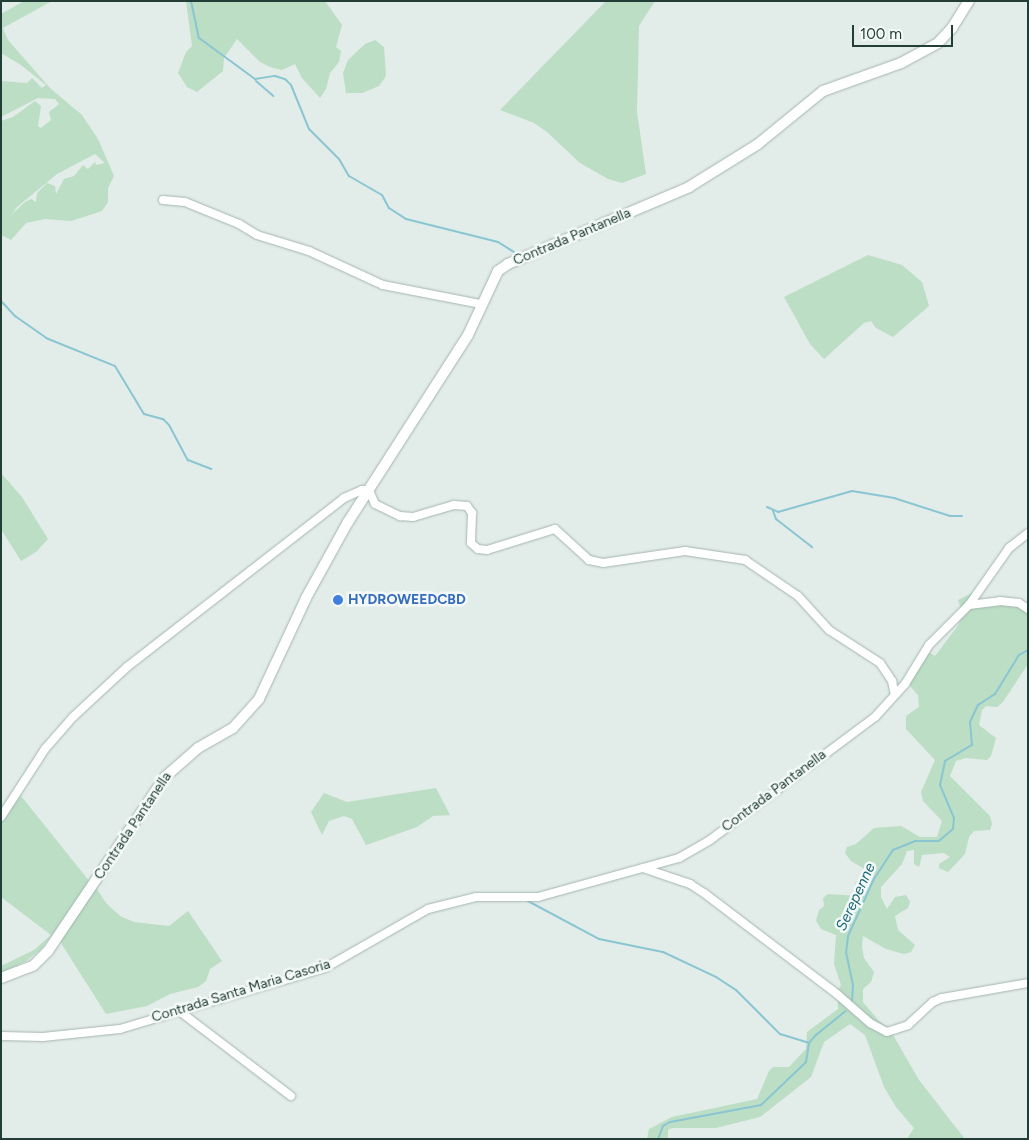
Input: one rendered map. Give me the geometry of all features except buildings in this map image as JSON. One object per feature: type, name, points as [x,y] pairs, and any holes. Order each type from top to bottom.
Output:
[{"type":"street","name":"Contrada Pantanella","points":[[1,978],[34,966],[48,952],[176,764],[233,728],[247,714],[271,677],[306,598],[368,490],[448,368],[492,279],[508,264],[689,187],[758,144],[823,91],[901,63],[938,43],[952,28],[969,1]]},
{"type":"street","points":[[163,200],[184,202],[239,224],[258,235],[309,251],[383,285],[481,304]]},
{"type":"street","points":[[1,816],[45,750],[73,717],[127,667],[344,498],[368,490],[375,504],[400,516],[413,517],[454,505],[467,506],[472,513],[471,543],[478,549],[487,550],[555,529],[589,560],[603,563],[685,551],[746,560],[798,596],[829,630],[880,663],[892,681],[895,695]]},
{"type":"street","name":"Contrada Pantanella","points":[[643,868],[679,858],[710,840],[875,716],[905,684],[929,645],[969,605],[1009,548],[1028,532]]},
{"type":"street","points":[[969,605],[1000,601],[1019,603],[1028,610]]},
{"type":"street","points":[[643,868],[690,884],[837,994],[870,1023],[887,1032],[908,1025],[933,1002],[942,998],[1028,983]]},
{"type":"street","name":"Contrada Santa Maria Casoria","points":[[1,1036],[43,1037],[120,1029],[178,1010],[325,968],[428,909],[476,897],[538,897],[643,868]]},
{"type":"street","points":[[178,1010],[291,1096]]},
{"type":"green space","points":[[24,1],[52,1],[3,28],[8,40],[50,88],[82,115],[98,139],[114,176],[108,188],[108,202],[102,211],[71,221],[45,219],[26,223],[11,240],[1,235],[1,121],[13,117],[35,101],[41,106],[38,126],[41,128],[51,120],[49,112],[59,104],[55,99],[38,98],[1,117],[1,81],[27,83],[32,78],[42,88],[46,85],[21,65],[1,53],[1,14]],"holes":[[[95,154],[105,163],[96,165],[95,162],[88,169],[83,165],[74,176],[64,179],[56,194],[55,186],[47,183],[37,193],[36,202],[31,199],[25,202],[11,215],[17,207],[57,174]]]},
{"type":"green space","points":[[186,1],[325,1],[342,25],[336,47],[341,51],[339,62],[330,73],[326,89],[320,98],[302,78],[295,64],[282,70],[270,67],[260,62],[237,39],[224,58],[223,71],[197,92],[187,87],[178,73],[186,52],[192,46]]},
{"type":"green space","points":[[606,1],[655,1],[639,26],[637,112],[646,174],[622,183],[608,179],[580,163],[547,132],[534,123],[500,110]]},
{"type":"green space","points":[[375,40],[384,47],[386,76],[379,86],[362,93],[346,93],[343,73],[348,60],[365,44]]},
{"type":"green space","points":[[868,255],[902,265],[922,282],[929,306],[893,337],[876,328],[871,321],[864,323],[824,359],[810,344],[784,297]]},
{"type":"green space","points":[[1,473],[22,497],[48,539],[36,552],[21,561],[1,529]]},
{"type":"green space","points":[[974,592],[975,601],[1009,597],[1028,607],[1028,664],[1003,702],[997,707],[986,706],[982,710],[979,725],[996,738],[991,756],[987,760],[966,758],[956,761],[950,776],[990,816],[992,824],[990,830],[974,831],[969,837],[965,854],[948,872],[939,868],[939,864],[950,857],[944,853],[922,855],[919,867],[914,864],[914,850],[907,851],[902,864],[881,887],[881,897],[887,909],[895,897],[906,895],[910,902],[908,908],[895,916],[898,930],[915,945],[911,952],[904,954],[886,949],[863,936],[862,947],[864,958],[874,972],[871,982],[863,989],[863,1002],[879,1021],[889,1028],[919,1080],[965,1139],[907,1139],[914,1128],[896,1107],[884,1087],[865,1035],[850,1024],[824,1042],[811,1077],[760,1117],[716,1128],[672,1128],[668,1130],[668,1139],[647,1139],[649,1129],[672,1117],[757,1099],[769,1071],[773,1067],[789,1067],[806,1049],[807,1032],[838,1009],[837,992],[841,985],[834,964],[836,935],[821,929],[816,921],[819,910],[824,906],[823,898],[828,894],[860,896],[855,883],[857,881],[864,883],[869,878],[868,871],[851,861],[845,853],[847,847],[856,844],[874,828],[901,826],[920,837],[937,837],[942,821],[923,801],[921,792],[935,760],[906,729],[906,716],[919,707],[918,695],[910,686],[911,680],[927,651],[935,656],[957,627],[963,615],[958,600]]},
{"type":"green space","points":[[436,788],[450,815],[433,816],[417,827],[366,845],[352,819],[344,816],[329,821],[322,835],[311,812],[324,793],[347,802]]},
{"type":"green space","points":[[21,796],[90,882],[41,949],[26,961],[1,973],[1,966],[34,950],[51,935],[1,897],[1,819]]},
{"type":"green space","points":[[95,886],[106,903],[120,916],[134,922],[169,926],[188,911],[222,961],[210,969],[206,981],[198,987],[170,994],[147,1006],[106,1014],[59,940]]},
{"type":"waterway","points":[[191,1],[199,38],[255,79],[275,76],[285,79],[291,85],[309,129],[339,159],[349,176],[382,195],[389,208],[406,219],[498,242],[514,252]]},
{"type":"waterway","points":[[256,81],[273,96]]},
{"type":"waterway","points":[[1,301],[15,316],[46,338],[115,366],[144,414],[163,419],[169,425],[188,460],[211,469]]},
{"type":"waterway","points":[[767,507],[778,512],[852,491],[894,498],[950,516],[962,516]]},
{"type":"waterway","points":[[773,511],[776,519],[812,547]]},
{"type":"waterway","name":"Serepenne","points":[[852,1003],[853,985],[846,953],[848,936],[874,879],[893,850],[915,841],[939,841],[953,829],[954,818],[940,785],[945,761],[972,745],[970,722],[978,705],[995,694],[1019,655],[1028,650]]},
{"type":"waterway","points":[[526,900],[599,939],[663,952],[716,977],[736,990],[780,1034],[809,1043]]},
{"type":"waterway","name":"Serepenne","points":[[658,1139],[663,1126],[670,1122],[761,1105],[806,1062],[809,1043],[816,1035],[846,1011]]},
{"type":"place","name":"HYDROWEEDCBD","points":[[338,600]]}]
